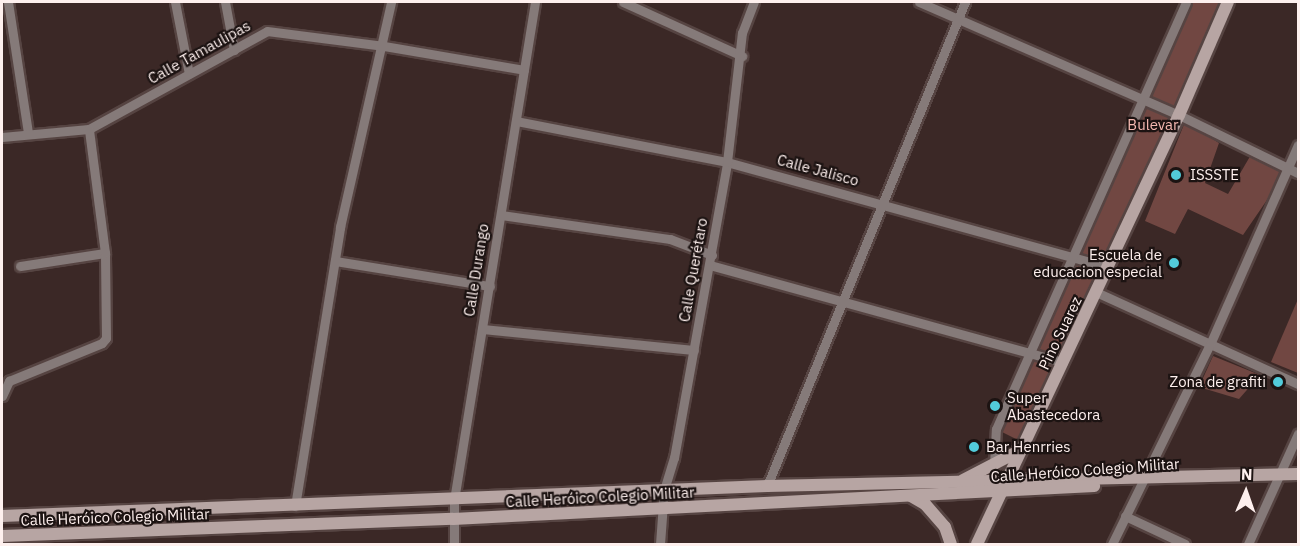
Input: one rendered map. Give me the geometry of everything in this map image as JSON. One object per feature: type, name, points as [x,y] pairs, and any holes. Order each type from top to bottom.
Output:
[{"type":"main road","name":"Pino Suarez","points":[[976,544],[1005,487],[1179,115],[1228,2]]},
{"type":"main road","points":[[960,481],[1021,450]]},
{"type":"main road","name":"Calle Heróico Colegio Militar","points":[[2,516],[766,486],[892,490],[910,496],[1005,487],[1299,474]]},
{"type":"main road","name":"Calle Heróico Colegio Militar","points":[[2,536],[453,519],[664,508],[892,490],[960,481],[1005,487]]},
{"type":"main road","points":[[910,496],[925,504],[945,527],[951,544]]},
{"type":"main road","points":[[268,526],[269,507]]},
{"type":"main road","points":[[121,512],[121,531]]},
{"type":"street","points":[[8,2],[28,133]]},
{"type":"street","points":[[175,2],[189,74]]},
{"type":"street","points":[[225,2],[234,50]]},
{"type":"street","points":[[295,506],[335,261],[384,46],[390,2]]},
{"type":"street","name":"Calle Durango","points":[[454,544],[454,500],[535,2]]},
{"type":"street","points":[[623,2],[742,56]]},
{"type":"street","name":"Calle Querétaro","points":[[660,544],[664,490],[674,458],[727,162],[742,56],[742,33],[753,2]]},
{"type":"street","points":[[919,2],[1179,115],[1299,173]]},
{"type":"street","points":[[766,486],[965,2]]},
{"type":"street","points":[[994,465],[996,429],[1186,2]]},
{"type":"street","name":"Calle Tamaulipas","points":[[2,137],[89,129],[267,31],[384,46],[524,70]]},
{"type":"street","name":"Calle Jalisco","points":[[516,121],[727,162],[1074,255],[1108,267]]},
{"type":"street","points":[[2,396],[9,381],[102,343],[107,328],[105,253],[89,129]]},
{"type":"street","points":[[1112,544],[1211,342],[1299,145]]},
{"type":"street","points":[[501,215],[670,239],[712,255]]},
{"type":"street","points":[[20,266],[105,253]]},
{"type":"street","points":[[335,261],[490,286]]},
{"type":"street","points":[[710,265],[841,302],[1031,351],[1063,362]]},
{"type":"street","points":[[1096,292],[1211,342],[1299,384]]},
{"type":"street","points":[[482,329],[694,350]]},
{"type":"street","points":[[1248,544],[1299,434]]},
{"type":"street","points":[[1125,516],[1185,544]]},
{"type":"green space","name":"Bulevar","points":[[1186,2],[1228,2],[1024,443],[996,429]]},
{"type":"green space","points":[[1185,122],[1219,143],[1205,183],[1228,194],[1252,153],[1287,171],[1243,235],[1188,209],[1175,234],[1145,221]]},
{"type":"green space","points":[[1298,299],[1298,373],[1271,362]]},
{"type":"green space","points":[[1213,356],[1260,375],[1239,399],[1199,387]]},
{"type":"place","name":"ISSSTE","points":[[1176,175]]},
{"type":"place","name":"Escuela de educacion especial","points":[[1174,263]]},
{"type":"place","name":"Zona de grafiti","points":[[1278,382]]},
{"type":"place","name":"Super Abastecedora","points":[[995,406]]},
{"type":"place","name":"Bar Henrries","points":[[974,447]]}]
